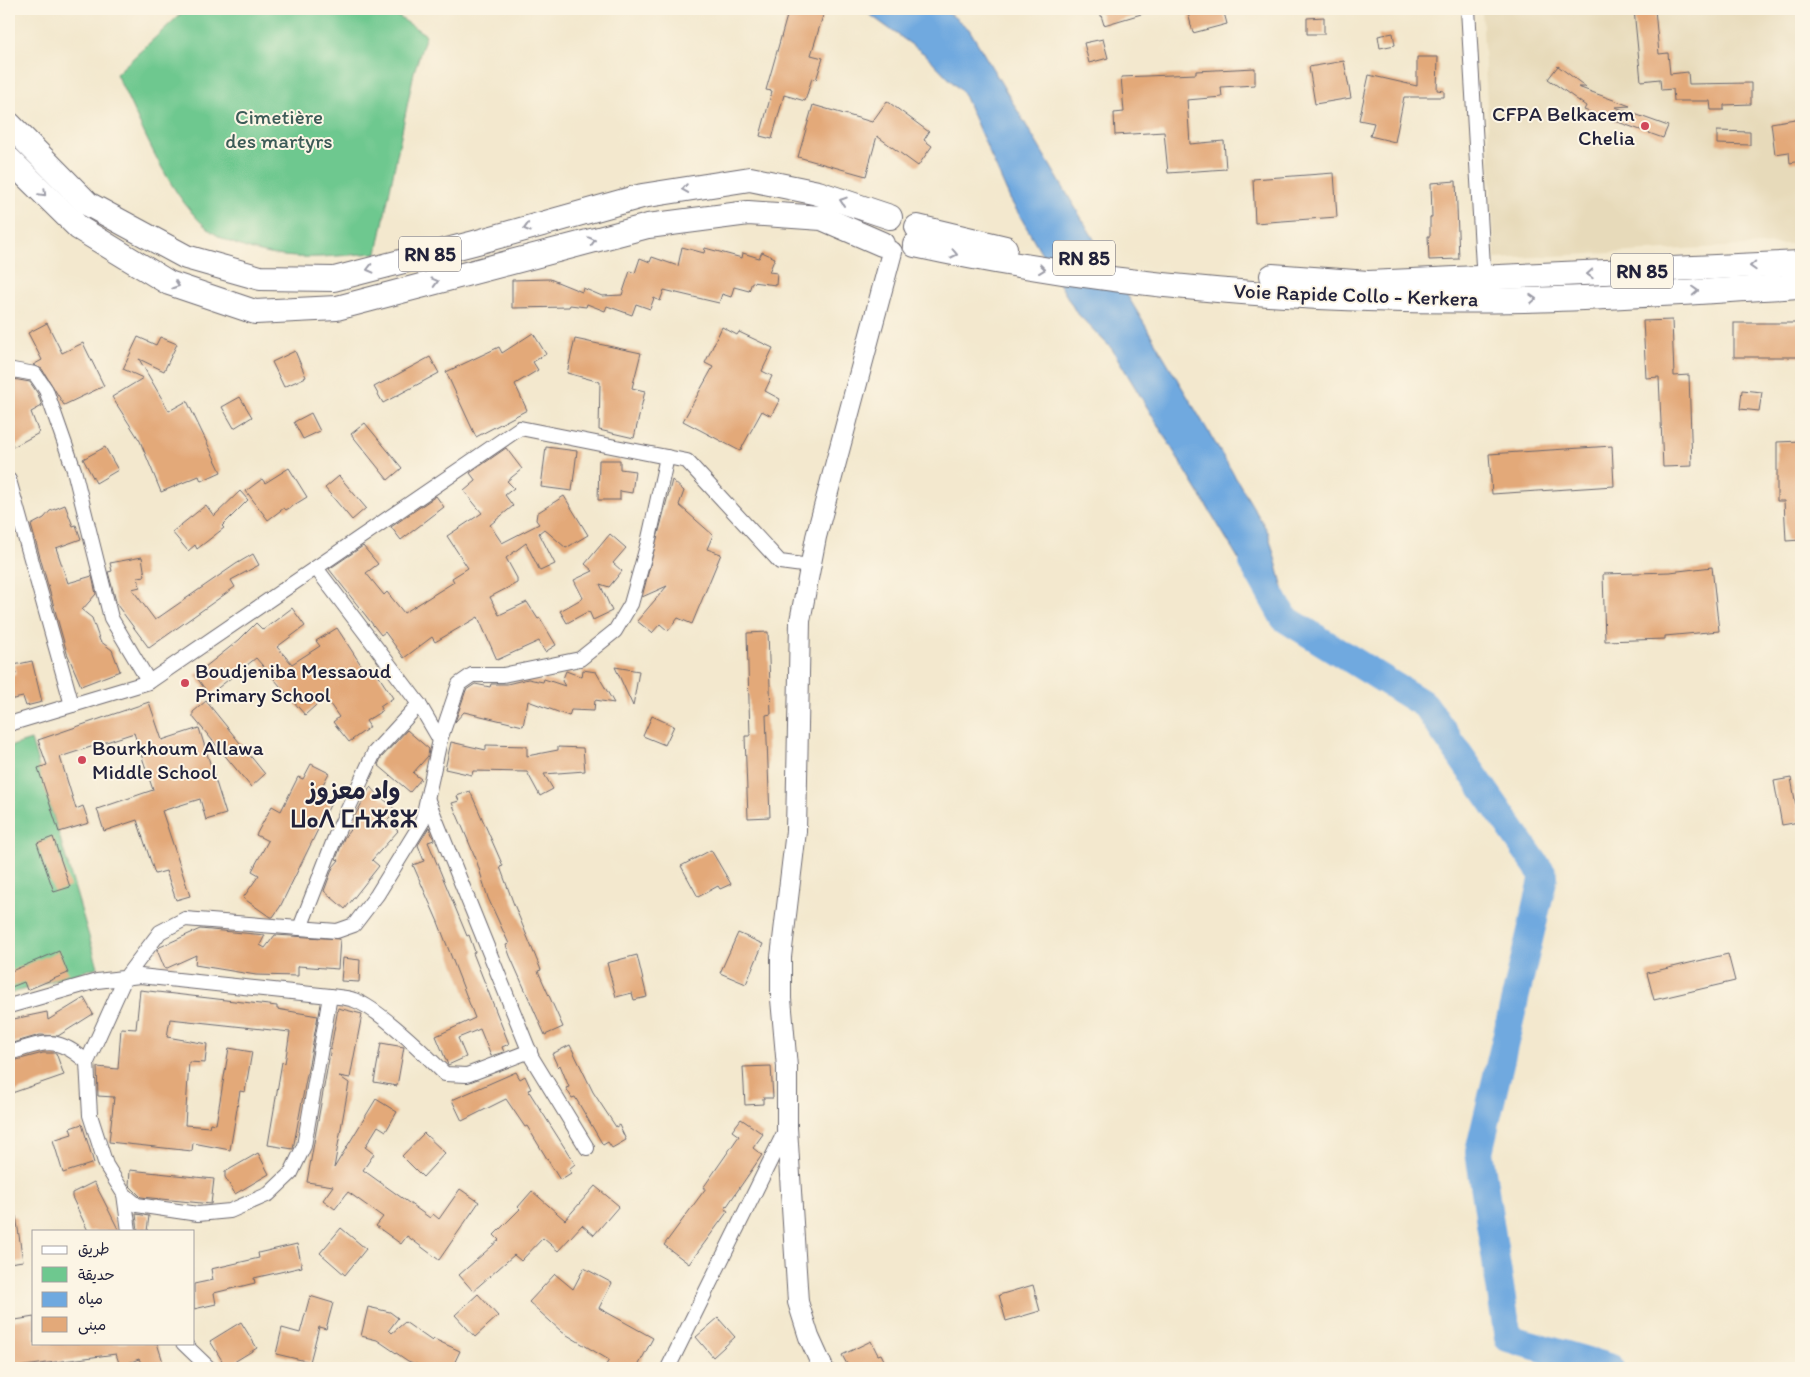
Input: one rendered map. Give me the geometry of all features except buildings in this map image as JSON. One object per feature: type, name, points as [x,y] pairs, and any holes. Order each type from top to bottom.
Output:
[{"type":"highway","name":"RN 85","points":[[9,124],[88,204],[186,257],[260,278],[334,279],[474,243],[642,196],[750,179],[818,193],[890,217]]},
{"type":"highway","name":"RN 85","points":[[9,158],[79,228],[168,283],[255,312],[337,308],[648,226],[748,213],[822,218],[887,248]]},
{"type":"highway","points":[[896,215],[908,217],[916,236],[904,253],[887,248],[879,232],[881,226],[890,217],[896,215]]},
{"type":"highway","name":"Voie Rapide Collo - Kerkera","points":[[916,236],[994,254],[1172,278],[1369,299],[1484,300],[1801,286]]},
{"type":"highway","name":"Voie Rapide Collo - Kerkera","points":[[1172,278],[1368,282],[1522,277],[1801,263]]},
{"type":"main road","points":[[823,1368],[808,1337],[798,1302],[787,1128],[787,1067],[781,999],[781,957],[796,832],[800,621],[816,537],[887,248]]},
{"type":"street","points":[[1468,9],[1484,300]]},
{"type":"street","points":[[9,371],[35,374],[46,390],[74,470],[111,618],[149,682]]},
{"type":"street","points":[[9,724],[149,682],[520,428],[687,461],[780,562],[810,566]]},
{"type":"street","points":[[330,996],[304,1146],[291,1173],[269,1194],[230,1211],[198,1214],[137,1205],[124,1194],[106,1165],[90,1115],[87,1062],[125,978],[160,932],[184,919],[337,931],[354,925],[377,895],[422,822],[440,740],[459,684],[472,675],[503,675],[580,659],[615,631],[631,604],[648,543],[667,457]]},
{"type":"street","points":[[9,480],[72,705]]},
{"type":"street","points":[[316,568],[419,704],[440,740]]},
{"type":"street","points":[[300,928],[336,836],[374,753],[419,704]]},
{"type":"street","points":[[427,798],[530,1051],[587,1148]]},
{"type":"street","points":[[9,1006],[98,981],[140,976],[354,1000],[370,1009],[421,1050],[445,1074],[467,1075],[530,1051]]},
{"type":"street","points":[[9,1053],[35,1045],[57,1042],[70,1047],[87,1062]]},
{"type":"street","points":[[668,1368],[787,1128]]},
{"type":"street","points":[[124,1194],[129,1230]]},
{"type":"street","points":[[184,1344],[209,1368]]},
{"type":"shaded area","name":"CFPA Belkacem Chelia","points":[[1482,9],[1801,9],[1801,243],[1495,259]]},
{"type":"green space","name":"Cimetière des martyrs","points":[[186,9],[387,9],[426,35],[414,72],[377,253],[310,257],[270,254],[245,248],[213,233],[192,213],[179,196],[156,156],[116,74]]},
{"type":"green space","points":[[31,740],[98,967],[9,994],[9,747]]},
{"type":"water","points":[[862,9],[944,9],[969,29],[1268,532],[1286,599],[1258,591],[1112,349],[1076,312],[1010,199],[963,93],[926,55]]},
{"type":"waterway","points":[[1253,563],[1284,618],[1425,705],[1544,876],[1479,1152],[1508,1338],[1611,1368]]},
{"type":"place","name":"CFPA Belkacem Chelia","points":[[1645,126]]},
{"type":"place","name":"Boudjeniba Messaoud Primary School","points":[[185,683]]},
{"type":"place","name":"Bourkhoum Allawa Middle School","points":[[82,760]]},
{"type":"district","name":"واد معزوز ⵡⴰⴷ ⵎⵄⵣⵓⵣ","points":[[354,805]]}]
